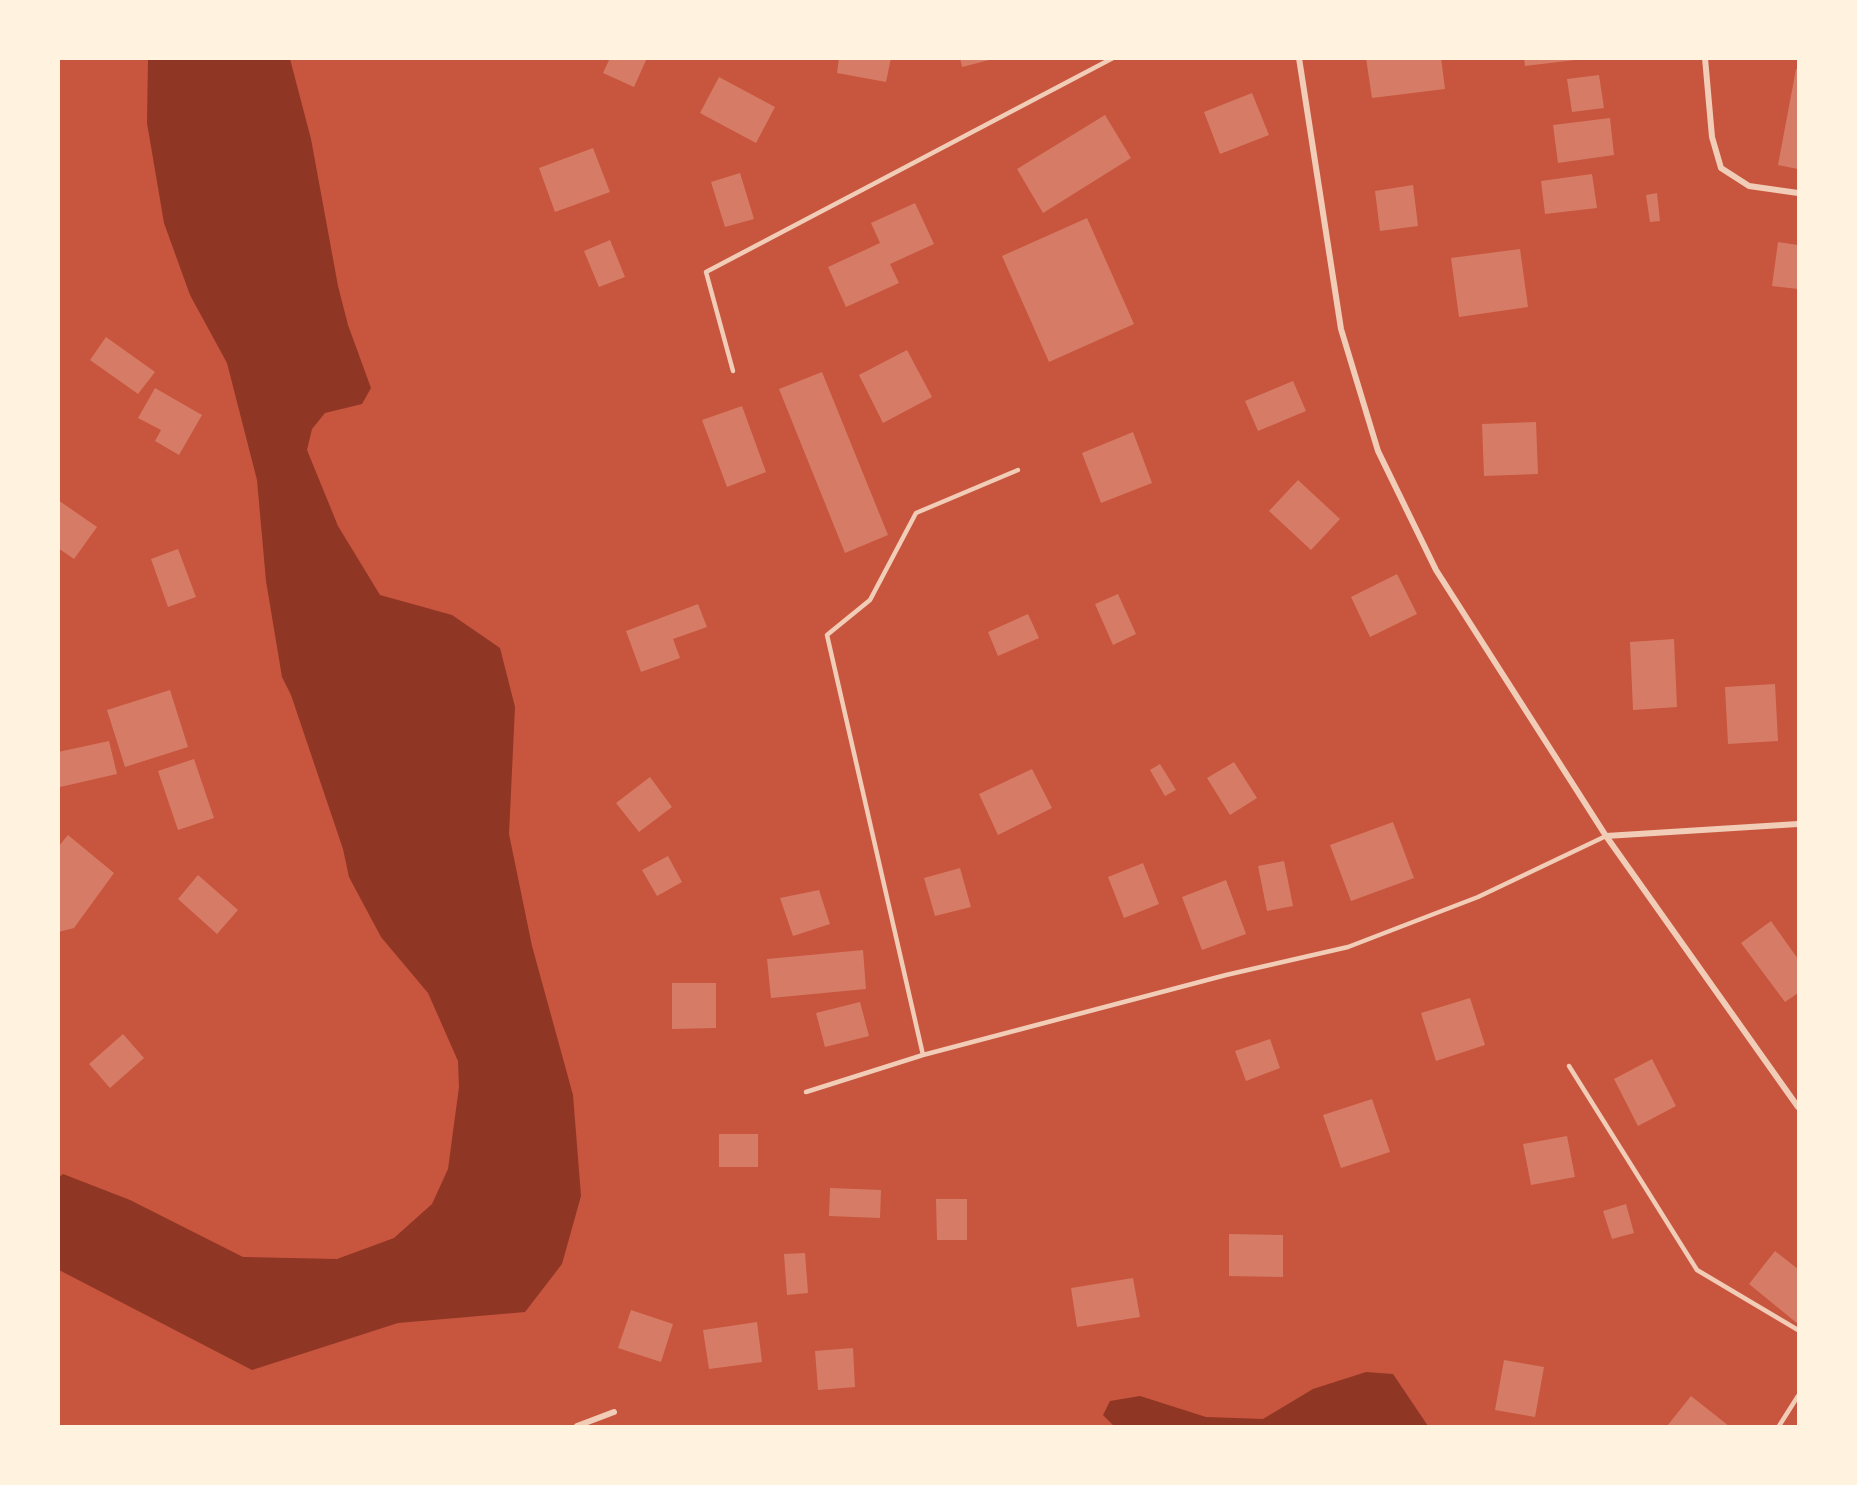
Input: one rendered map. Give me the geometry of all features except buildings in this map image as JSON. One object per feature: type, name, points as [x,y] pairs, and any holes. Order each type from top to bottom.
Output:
[{"type":"street","points":[[1299,58],[1341,329],[1378,451],[1436,570],[1606,836],[1798,1107]]},
{"type":"street","points":[[1705,58],[1712,137],[1721,168],[1749,186],[1798,193]]},
{"type":"street","points":[[1606,836],[1798,824]]},
{"type":"street","points":[[577,1426],[614,1412]]},
{"type":"lane","points":[[733,371],[706,272],[1113,58]]},
{"type":"lane","points":[[923,1055],[827,635],[870,600],[916,513],[1018,470]]},
{"type":"lane","points":[[806,1092],[923,1055],[1226,975],[1348,947],[1478,897],[1606,836]]},
{"type":"lane","points":[[1569,1066],[1696,1270],[1798,1330]]},
{"type":"lane","points":[[1779,1426],[1798,1396]]},
{"type":"shaded area","points":[[148,59],[290,59],[311,139],[338,286],[348,325],[371,388],[362,404],[325,413],[312,429],[307,450],[338,526],[380,595],[452,615],[500,648],[515,707],[509,834],[532,946],[573,1095],[581,1196],[562,1264],[525,1312],[398,1323],[252,1370],[59,1270],[59,1177],[63,1174],[130,1200],[243,1257],[337,1259],[394,1238],[432,1204],[448,1169],[459,1087],[458,1061],[428,993],[381,937],[349,877],[343,849],[291,695],[282,677],[266,581],[257,480],[227,363],[190,295],[164,223],[147,123]]},
{"type":"shaded area","points":[[1366,1372],[1393,1374],[1428,1426],[1114,1426],[1103,1415],[1110,1401],[1140,1396],[1206,1417],[1263,1419],[1313,1389]]}]
